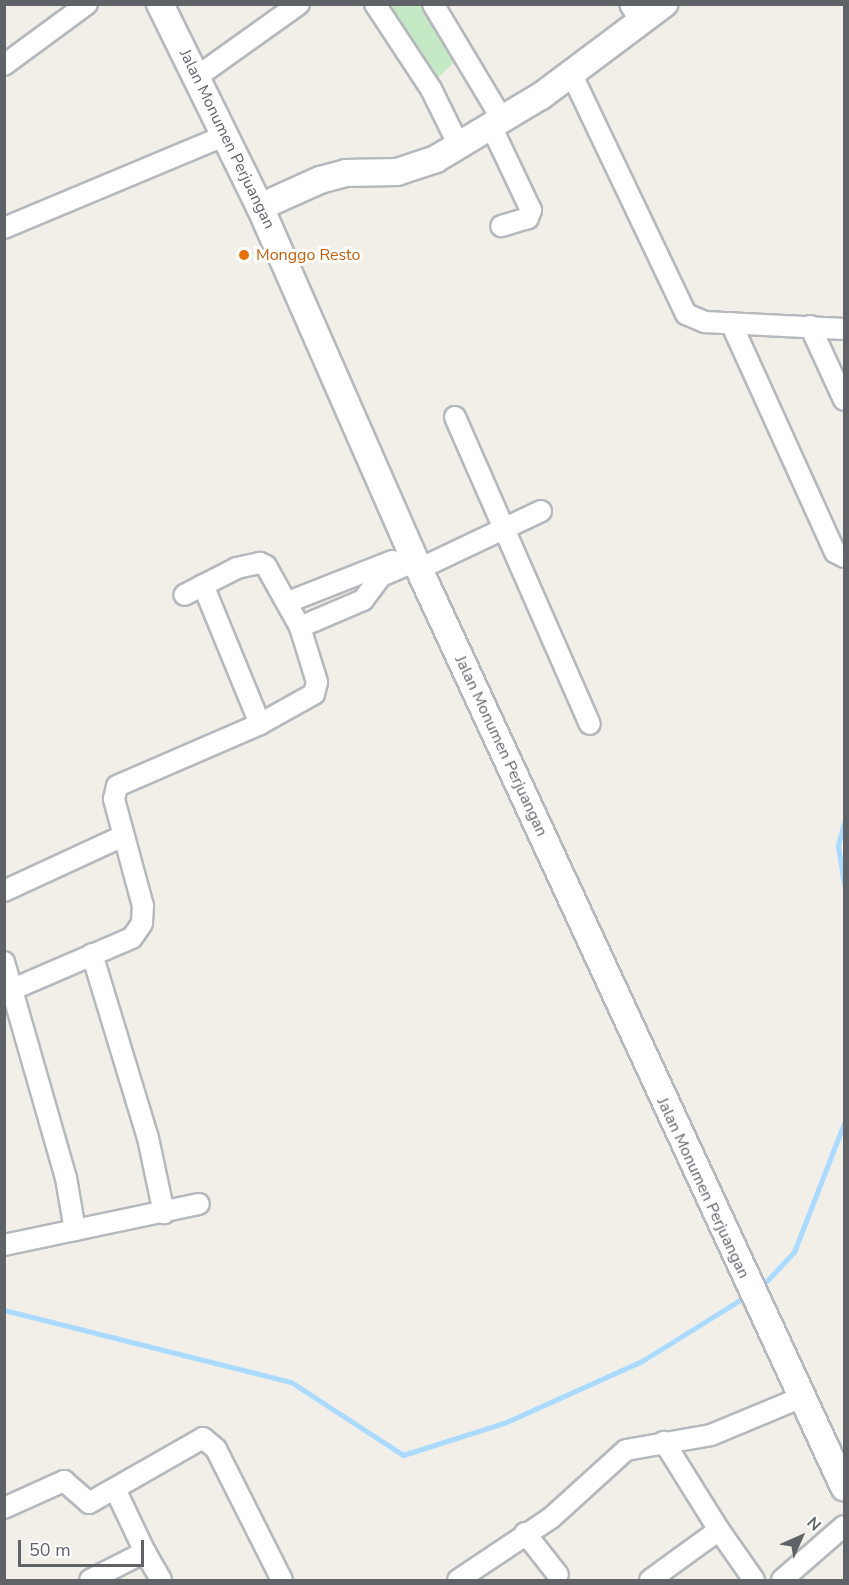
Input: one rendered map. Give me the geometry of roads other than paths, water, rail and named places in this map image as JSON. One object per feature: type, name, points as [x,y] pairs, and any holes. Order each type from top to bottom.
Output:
[{"type":"street","points":[[4,65],[87,4]]},
{"type":"street","name":"Jalan Monumen Perjuangan","points":[[160,4],[198,76],[260,207],[416,561],[800,1398],[844,1487]]},
{"type":"street","points":[[198,76],[299,4]]},
{"type":"street","points":[[375,4],[421,72],[459,146]]},
{"type":"street","points":[[433,4],[497,124],[531,210],[528,218],[501,226]]},
{"type":"street","points":[[260,207],[320,180],[346,172],[414,168],[459,146],[572,75],[636,13],[664,4]]},
{"type":"street","points":[[572,75],[686,314],[698,321],[844,328]]},
{"type":"street","points":[[4,228],[226,135]]},
{"type":"street","points":[[731,323],[835,552],[844,557]]},
{"type":"street","points":[[810,326],[844,400]]},
{"type":"street","points":[[455,417],[590,724]]},
{"type":"street","points":[[288,602],[416,561],[505,529],[541,511]]},
{"type":"street","points":[[300,627],[363,600],[381,576],[416,561]]},
{"type":"street","points":[[10,990],[132,938],[142,923],[143,906],[114,799],[122,782],[260,724],[314,694],[316,682],[300,627],[288,602],[260,563],[203,585],[184,595]]},
{"type":"street","points":[[203,585],[260,724]]},
{"type":"street","points":[[4,891],[123,836]]},
{"type":"street","points":[[92,954],[148,1138],[164,1213]]},
{"type":"street","points":[[4,962],[75,1230]]},
{"type":"street","points":[[4,1245],[199,1204]]},
{"type":"street","points":[[458,1581],[525,1533],[551,1518],[626,1450],[711,1435],[800,1398]]},
{"type":"street","points":[[4,1508],[64,1481],[86,1502],[116,1491],[196,1441],[209,1440],[282,1581]]},
{"type":"street","points":[[664,1442],[754,1581]]},
{"type":"street","points":[[116,1491],[160,1581]]},
{"type":"street","points":[[782,1581],[844,1526]]},
{"type":"street","points":[[650,1581],[719,1530]]},
{"type":"street","points":[[525,1533],[558,1575]]},
{"type":"street","points":[[90,1581],[145,1552]]},
{"type":"waterway","points":[[844,823],[838,846],[844,885]]},
{"type":"waterway","points":[[761,1287],[794,1252],[844,1123]]},
{"type":"waterway","points":[[4,1310],[291,1382],[403,1455],[504,1423],[642,1361],[748,1295]]},
{"type":"place","name":"Monggo Resto","points":[[244,255]]}]
